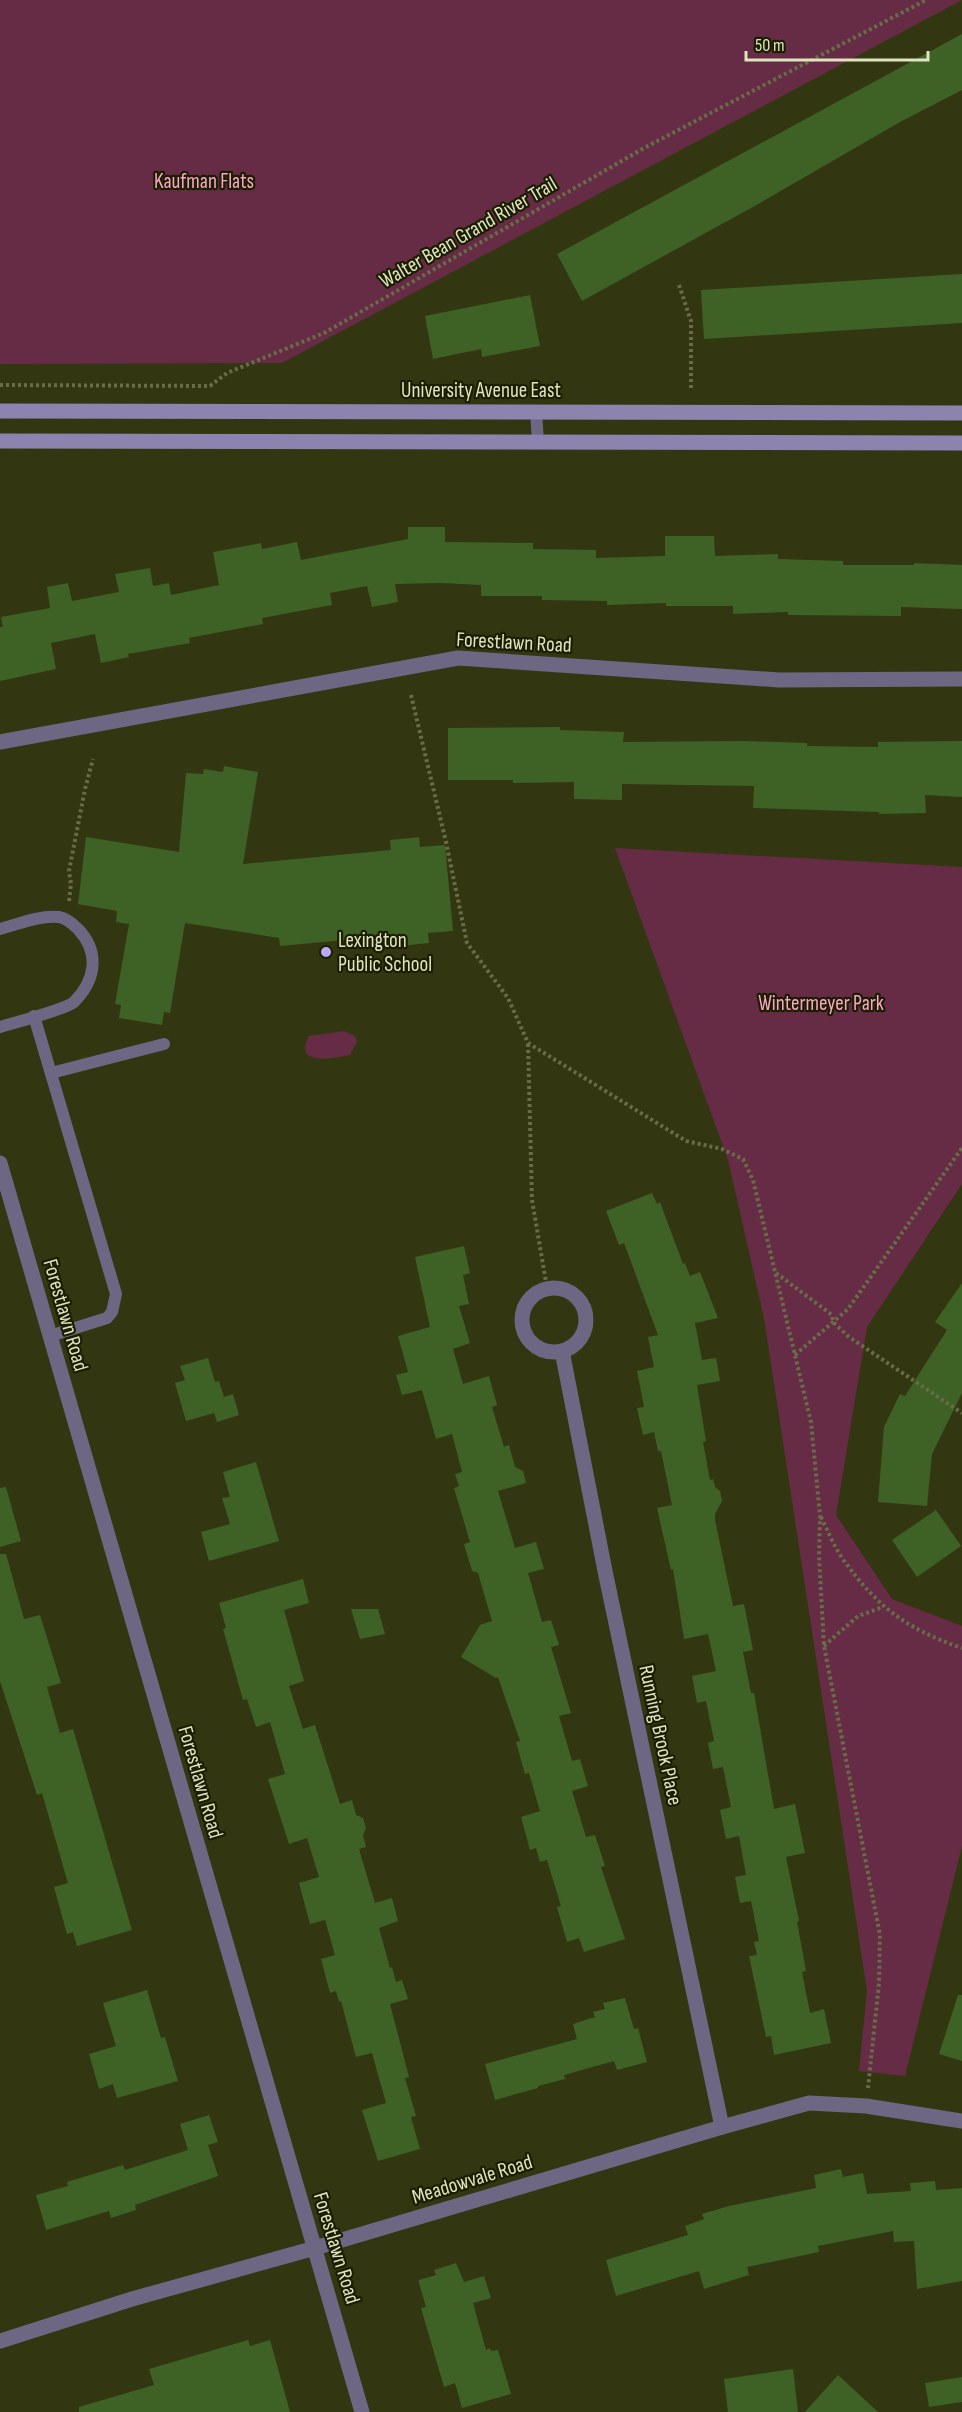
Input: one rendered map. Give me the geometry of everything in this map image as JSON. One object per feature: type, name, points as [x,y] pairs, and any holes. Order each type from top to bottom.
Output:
[{"type":"main road","name":"University Avenue East","points":[[0,411],[962,413]]},
{"type":"main road","points":[[0,441],[962,443]]},
{"type":"street","name":"Forestlawn Road","points":[[0,742],[458,658],[778,680],[962,680]]},
{"type":"street","name":"Forestlawn Road","points":[[0,1163],[362,2412]]},
{"type":"street","points":[[547,1288],[568,1290],[579,1299],[585,1308],[587,1320],[579,1341],[562,1352],[540,1350],[531,1343],[524,1332],[521,1321],[526,1304],[533,1295],[547,1288]]},
{"type":"street","name":"Running Brook Place","points":[[562,1352],[604,1571],[722,2127]]},
{"type":"street","name":"Meadowvale Road","points":[[0,2342],[132,2299],[315,2248],[809,2103],[866,2106],[962,2121]]},
{"type":"lane","points":[[537,411],[538,442]]},
{"type":"lane","points":[[0,929],[48,917],[62,917],[83,934],[93,952],[91,977],[73,1003],[0,1027]]},
{"type":"lane","points":[[34,1016],[116,1294],[112,1312],[107,1318],[50,1336]]},
{"type":"lane","points":[[51,1073],[164,1044]]},
{"type":"path","name":"Walter Bean Grand River Trail","points":[[0,385],[210,386],[227,373],[324,333],[644,148],[926,0]]},
{"type":"path","points":[[679,285],[691,321],[691,389]]},
{"type":"path","points":[[411,695],[467,943],[508,998],[528,1043],[532,1200],[547,1288]]},
{"type":"path","points":[[68,907],[71,884],[69,871],[84,789],[93,759]]},
{"type":"path","points":[[528,1043],[686,1141],[722,1149],[743,1158],[753,1180],[811,1422],[820,1516],[819,1556],[824,1646],[880,1935],[879,1983],[866,2106]]},
{"type":"path","points":[[795,1355],[849,1309],[962,1148]]},
{"type":"path","points":[[775,1273],[832,1315],[834,1322],[849,1337],[962,1413]]},
{"type":"path","points":[[820,1516],[843,1561],[883,1607],[928,1637],[962,1648]]},
{"type":"path","points":[[824,1646],[858,1616],[883,1607]]},
{"type":"green space","name":"Kaufman Flats","points":[[0,0],[962,0],[282,363],[0,364]]},
{"type":"green space","name":"Wintermeyer Park","points":[[615,848],[962,867],[962,1184],[867,1327],[836,1515],[892,1599],[962,1626],[962,1846],[905,2076],[859,2071],[867,1991],[764,1318],[728,1160]]},
{"type":"green space","points":[[344,1031],[355,1036],[357,1042],[350,1055],[317,1058],[306,1052],[305,1046],[309,1036]]},
{"type":"building","points":[[962,34],[962,90],[900,122],[760,203],[582,301],[557,254]]},
{"type":"building","points":[[962,274],[962,323],[704,339],[701,290]]},
{"type":"building","points":[[530,295],[540,346],[482,357],[481,349],[433,359],[425,316]]},
{"type":"building","points":[[408,527],[445,527],[445,542],[533,543],[533,549],[596,550],[596,558],[665,556],[665,536],[714,536],[715,556],[778,554],[778,559],[843,561],[843,565],[914,565],[914,563],[962,565],[962,609],[901,607],[901,616],[788,615],[788,612],[733,614],[733,606],[666,606],[666,603],[607,605],[607,601],[542,600],[542,596],[481,596],[481,585],[441,583],[395,584],[398,602],[372,607],[367,586],[330,593],[332,605],[262,618],[263,624],[189,638],[190,643],[128,654],[129,657],[101,663],[95,634],[51,643],[56,669],[0,681],[0,627],[3,627],[1,617],[50,608],[47,587],[68,583],[72,601],[119,592],[115,574],[150,568],[153,586],[169,583],[171,595],[219,585],[213,552],[261,543],[262,549],[297,542],[301,560],[408,539]]},
{"type":"building","points":[[560,727],[560,730],[624,732],[623,742],[743,741],[807,743],[807,746],[878,747],[878,742],[962,741],[962,797],[925,795],[926,813],[879,814],[879,812],[753,808],[754,786],[622,784],[622,800],[574,799],[574,782],[513,783],[513,780],[448,780],[448,728]]},
{"type":"building","points":[[224,766],[258,772],[243,864],[391,850],[390,840],[419,837],[420,847],[445,845],[453,931],[428,933],[429,943],[400,946],[399,935],[280,946],[279,938],[185,923],[170,1013],[164,1012],[162,1025],[119,1018],[121,1005],[115,1004],[129,924],[116,922],[117,911],[78,904],[86,837],[179,852],[186,773],[203,774],[204,769],[223,772]]},
{"type":"building","points":[[652,1193],[657,1204],[660,1202],[683,1264],[685,1263],[690,1276],[700,1272],[718,1318],[695,1323],[702,1360],[716,1358],[720,1381],[697,1385],[710,1480],[713,1479],[715,1487],[720,1491],[722,1501],[715,1514],[715,1520],[733,1606],[744,1604],[753,1650],[743,1652],[751,1693],[754,1693],[774,1809],[795,1804],[805,1853],[786,1857],[799,1921],[797,1922],[806,1971],[802,1972],[810,2013],[824,2009],[831,2043],[774,2055],[771,2036],[766,2037],[749,1956],[757,1955],[754,1942],[759,1941],[751,1901],[740,1903],[735,1877],[746,1875],[739,1836],[726,1839],[720,1810],[731,1807],[723,1767],[713,1769],[708,1743],[714,1741],[706,1701],[697,1703],[692,1676],[716,1671],[708,1634],[684,1639],[673,1569],[671,1570],[657,1508],[672,1505],[661,1451],[658,1451],[654,1432],[643,1435],[637,1408],[644,1407],[637,1371],[654,1367],[648,1337],[658,1335],[624,1243],[619,1245],[606,1211]]},
{"type":"building","points":[[464,1246],[470,1273],[463,1275],[469,1304],[459,1306],[470,1343],[453,1349],[463,1384],[489,1376],[497,1405],[492,1407],[504,1447],[509,1445],[515,1467],[523,1471],[526,1483],[498,1491],[515,1548],[536,1542],[544,1569],[528,1573],[542,1622],[551,1620],[559,1645],[551,1647],[571,1713],[559,1716],[572,1761],[580,1759],[588,1786],[572,1791],[586,1837],[595,1835],[605,1866],[601,1867],[625,1939],[584,1952],[579,1938],[567,1942],[557,1907],[561,1906],[547,1860],[540,1862],[536,1848],[530,1850],[521,1817],[540,1811],[529,1773],[525,1774],[516,1742],[520,1741],[498,1677],[496,1678],[461,1657],[480,1625],[492,1621],[478,1573],[472,1571],[464,1544],[470,1542],[454,1488],[459,1486],[455,1474],[462,1472],[452,1434],[436,1439],[422,1390],[402,1395],[396,1375],[408,1372],[398,1336],[430,1327],[415,1257]]},
{"type":"building","points":[[962,1283],[962,1393],[932,1454],[927,1506],[878,1502],[884,1427],[900,1394],[905,1396],[947,1330],[935,1322]]},
{"type":"building","points":[[208,1358],[215,1382],[219,1381],[224,1397],[233,1394],[239,1415],[217,1422],[214,1413],[186,1421],[175,1383],[185,1380],[180,1366]]},
{"type":"building","points":[[256,1462],[279,1541],[209,1561],[201,1532],[230,1524],[222,1498],[230,1497],[223,1472]]},
{"type":"building","points":[[6,1487],[21,1541],[0,1547],[0,1488]]},
{"type":"building","points":[[936,1510],[961,1546],[917,1577],[892,1540]]},
{"type":"building","points":[[0,1554],[6,1554],[24,1619],[40,1615],[61,1683],[47,1687],[60,1733],[73,1729],[132,1930],[77,1946],[73,1932],[67,1934],[54,1887],[68,1883],[42,1793],[37,1795],[0,1681]]},
{"type":"building","points":[[303,1579],[309,1603],[284,1610],[304,1681],[289,1686],[303,1729],[315,1725],[340,1804],[352,1800],[356,1815],[363,1818],[366,1828],[363,1835],[366,1847],[359,1849],[375,1903],[392,1898],[398,1921],[379,1928],[390,1968],[392,1967],[396,1982],[402,1980],[408,1999],[390,2004],[409,2077],[405,2078],[416,2116],[411,2117],[420,2149],[378,2161],[362,2110],[386,2103],[372,2053],[356,2057],[341,2001],[339,2002],[336,1991],[330,1993],[321,1959],[335,1955],[325,1920],[310,1924],[299,1883],[319,1877],[307,1838],[289,1844],[268,1779],[285,1774],[270,1722],[256,1727],[247,1699],[243,1700],[223,1629],[226,1628],[219,1603]]},
{"type":"building","points":[[351,1609],[378,1609],[385,1634],[360,1639]]},
{"type":"building","points":[[147,1990],[161,2038],[165,2037],[178,2081],[117,2098],[113,2084],[99,2089],[89,2054],[116,2046],[103,2003]]},
{"type":"building","points":[[958,1995],[962,1995],[962,2061],[939,2054]]},
{"type":"building","points":[[625,1998],[634,2029],[638,2028],[647,2062],[617,2070],[614,2061],[564,2075],[565,2079],[495,2100],[485,2064],[577,2039],[573,2024],[595,2017],[593,2012],[605,2009],[603,2003]]},
{"type":"building","points":[[209,2115],[218,2142],[208,2145],[218,2176],[135,2205],[136,2210],[111,2218],[109,2211],[46,2230],[36,2195],[68,2186],[67,2182],[123,2165],[125,2170],[188,2150],[180,2124]]},
{"type":"building","points":[[841,2169],[843,2177],[863,2173],[867,2194],[911,2191],[910,2183],[935,2181],[936,2190],[962,2188],[962,2281],[917,2289],[914,2241],[894,2242],[893,2231],[818,2246],[819,2252],[747,2267],[749,2275],[704,2289],[699,2271],[616,2296],[606,2260],[688,2235],[685,2226],[704,2219],[702,2214],[816,2188],[814,2175]]},
{"type":"building","points":[[456,2263],[464,2282],[484,2276],[491,2298],[473,2303],[486,2350],[490,2348],[491,2351],[498,2350],[511,2394],[462,2408],[455,2383],[444,2387],[421,2308],[426,2307],[419,2283],[419,2280],[436,2275],[434,2270]]},
{"type":"building","points":[[248,2340],[250,2346],[270,2340],[290,2412],[79,2412],[79,2407],[154,2385],[149,2369]]},
{"type":"building","points":[[793,2369],[798,2412],[728,2412],[724,2379]]},
{"type":"building","points":[[838,2375],[878,2412],[805,2412]]},
{"type":"building","points":[[962,2377],[962,2402],[929,2407],[925,2383]]},
{"type":"place","name":"Lexington Public School","points":[[326,952]]}]
